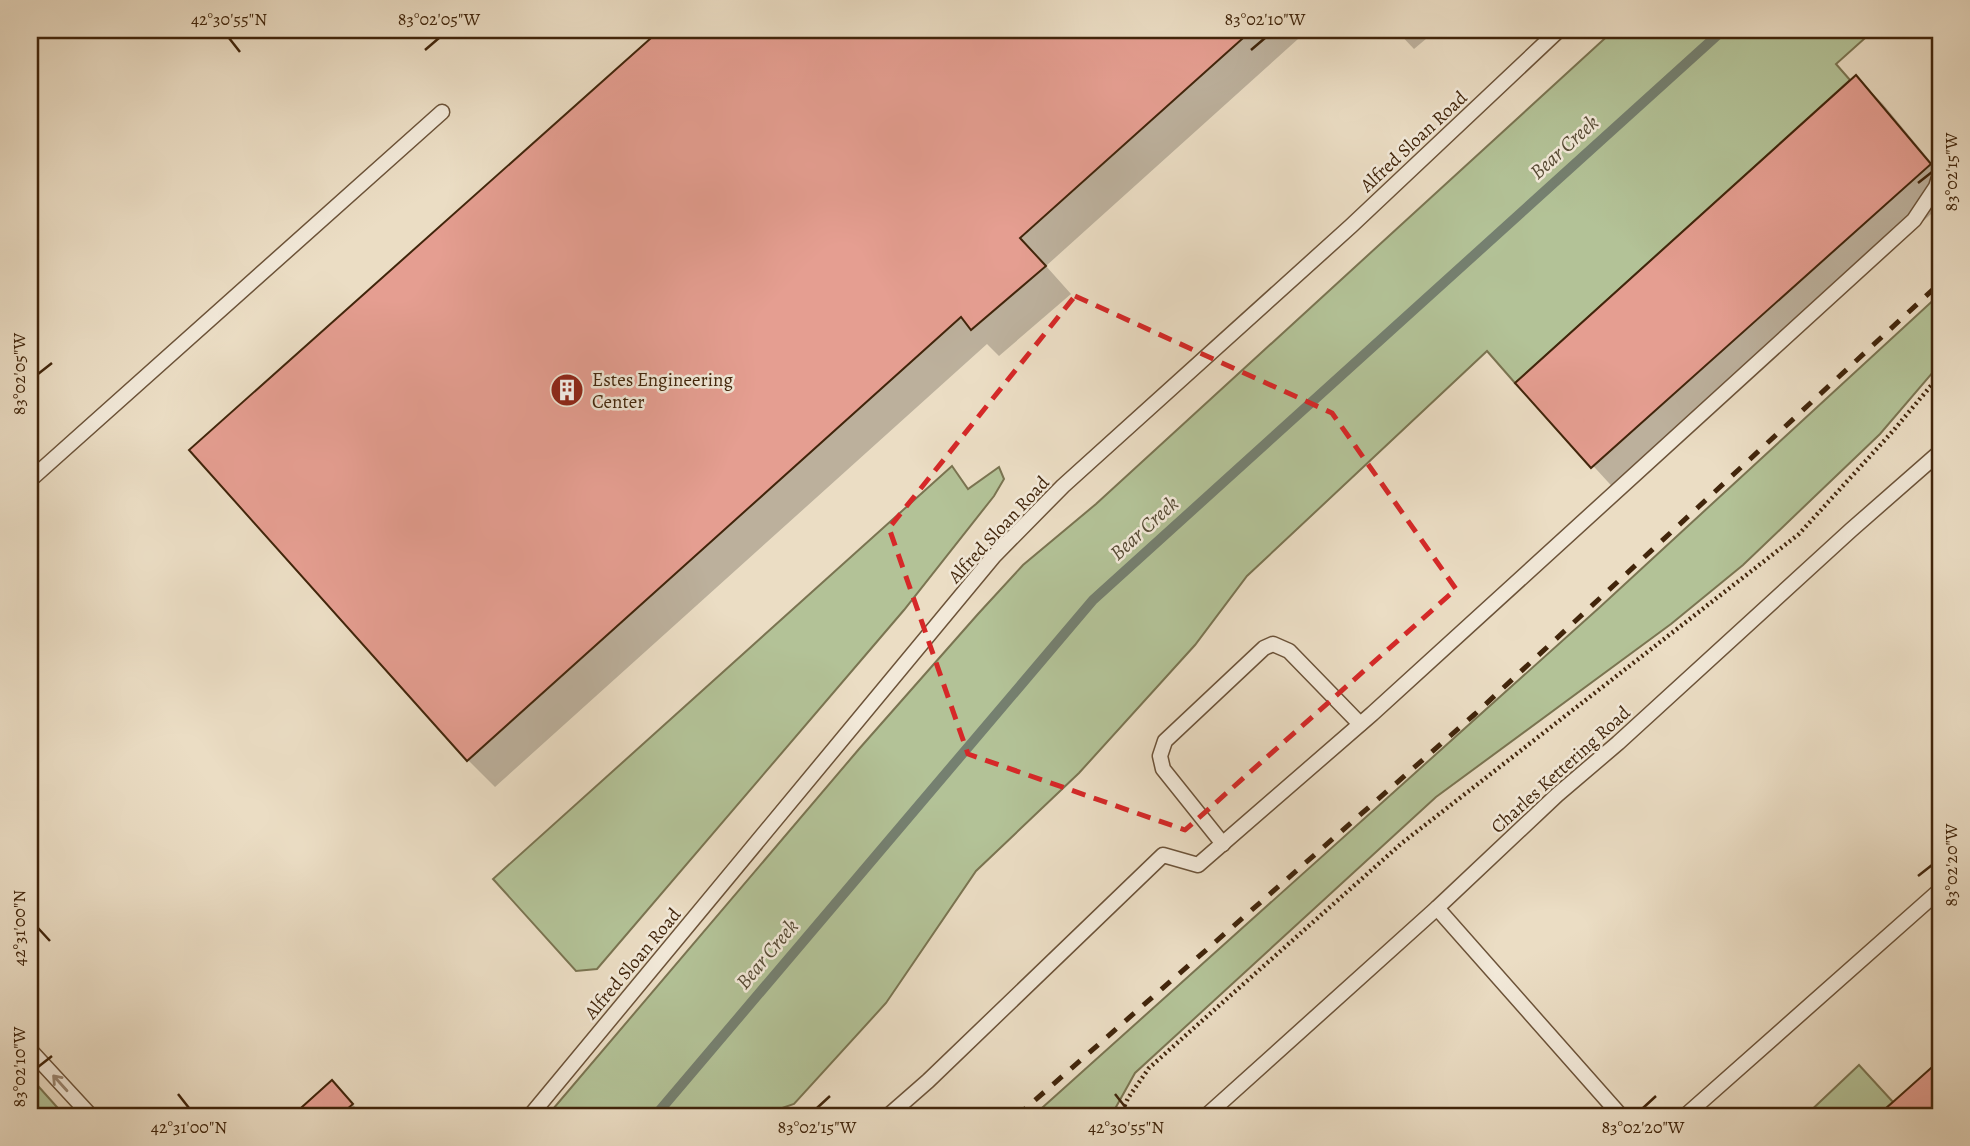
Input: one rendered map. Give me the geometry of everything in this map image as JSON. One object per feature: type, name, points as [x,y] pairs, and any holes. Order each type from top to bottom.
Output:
[{"type":"lane","name":"Alfred Sloan Road","points":[[530,1116],[994,556],[1063,486],[1341,235],[1559,30]]},
{"type":"lane","points":[[30,480],[442,113]]},
{"type":"lane","points":[[888,1116],[938,1072],[1163,855],[1198,865],[1360,724],[1914,220],[1936,187],[1940,174]]},
{"type":"lane","name":"Charles Kettering Road","points":[[1206,1116],[1940,452]]},
{"type":"lane","points":[[1223,844],[1163,769],[1160,756],[1165,741],[1264,648],[1273,644],[1289,651],[1360,724]]},
{"type":"lane","points":[[1685,1116],[1940,890]]},
{"type":"lane","points":[[1437,908],[1621,1116]]},
{"type":"lane","points":[[30,1050],[91,1116]]},
{"type":"path","points":[[1120,1116],[1128,1098],[1149,1069],[1402,843],[1799,534],[1940,375]]},
{"type":"highlighted area","points":[[1075,296],[1332,413],[1456,589],[1185,830],[968,754],[889,528]]},
{"type":"green space","points":[[1614,30],[1874,30],[1836,64],[1850,80],[1515,383],[1487,351],[1247,576],[1195,645],[1079,773],[976,871],[886,1003],[794,1104],[765,1116],[547,1116],[859,749],[1023,565],[1096,504]]},
{"type":"green space","points":[[1940,294],[1940,364],[1880,434],[1743,565],[1671,624],[1436,797],[1135,1073],[1111,1116],[1033,1116],[1600,607]]},
{"type":"green space","points":[[952,466],[968,489],[999,467],[1004,479],[994,496],[904,610],[597,969],[576,971],[493,879]]},
{"type":"green space","points":[[1859,1065],[1893,1102],[1877,1116],[1805,1116]]},
{"type":"green space","points":[[30,1077],[65,1116],[30,1116]]},
{"type":"building","name":"Estes Engineering Center","points":[[660,30],[1252,30],[1020,238],[1046,266],[971,330],[961,317],[467,761],[189,450]]},
{"type":"building","points":[[1856,75],[1931,164],[1591,468],[1515,383]]},
{"type":"building","points":[[1940,1060],[1940,1116],[1877,1116],[1893,1102]]},
{"type":"building","points":[[332,1080],[353,1104],[339,1116],[292,1116]]},
{"type":"waterway","name":"Bear Creek","points":[[655,1116],[1093,600],[1723,30]]},
{"type":"railway","points":[[1017,1116],[1475,714],[1940,283]]},
{"type":"place","name":"Estes Engineering Center","points":[[567,390]]}]
